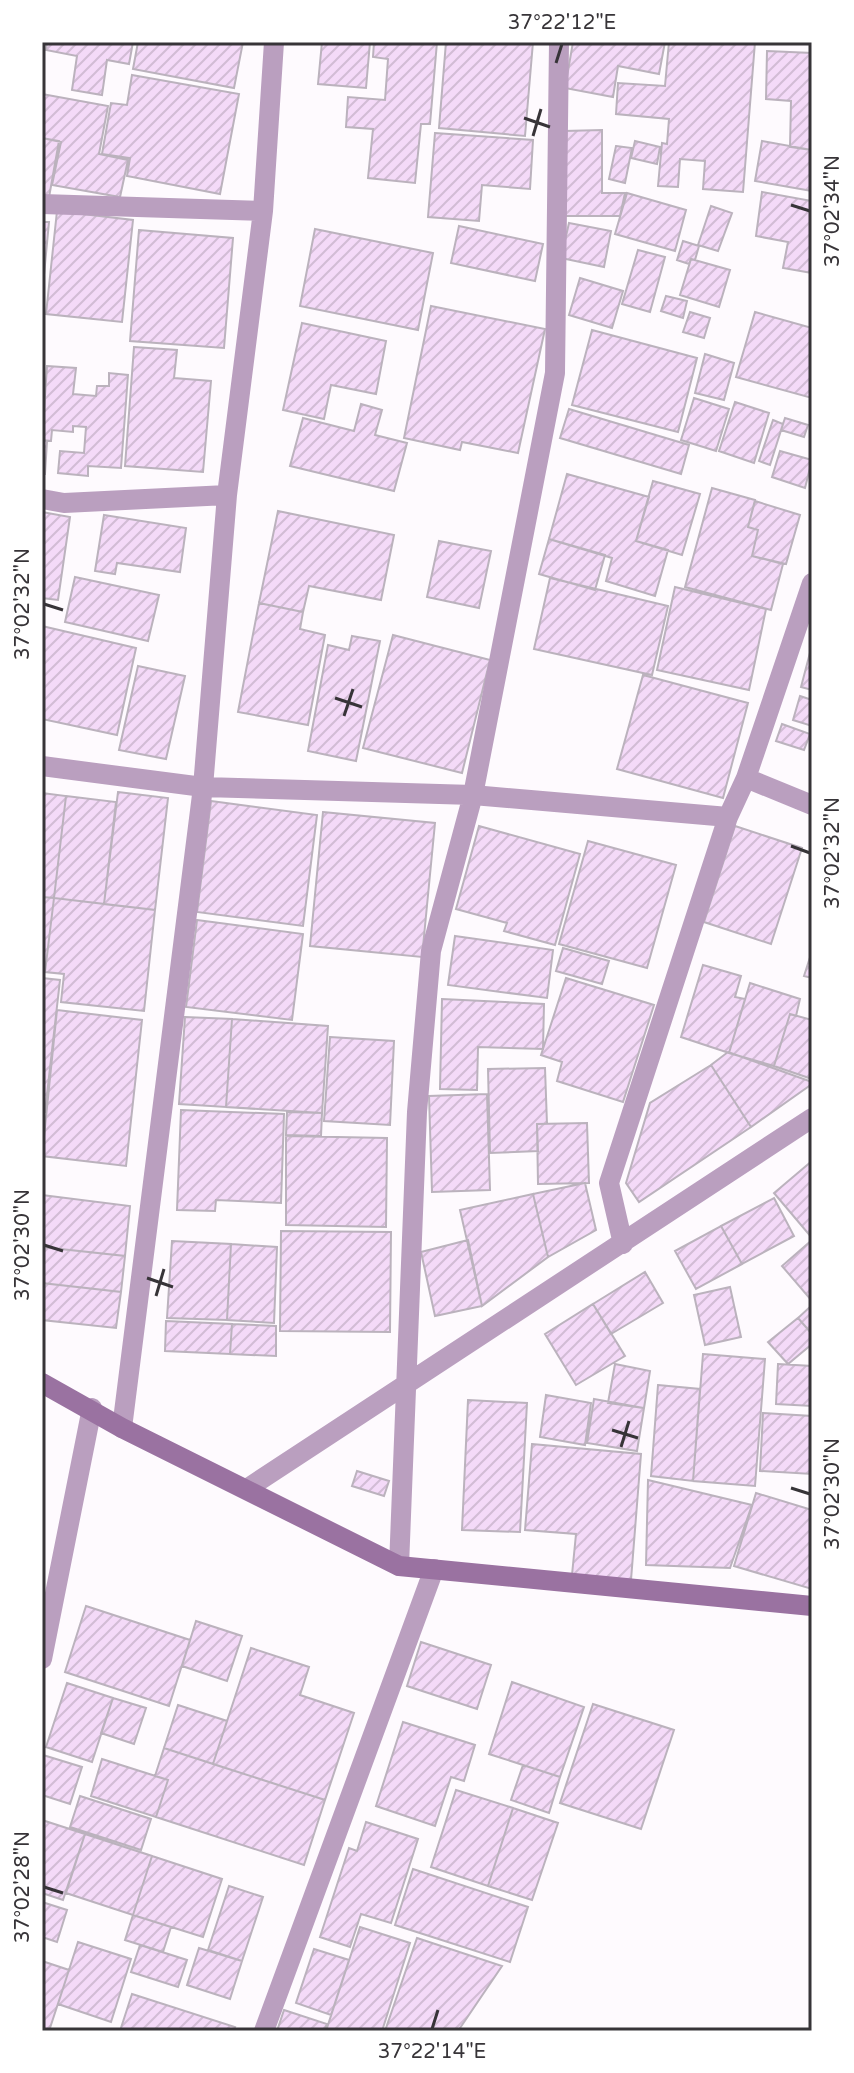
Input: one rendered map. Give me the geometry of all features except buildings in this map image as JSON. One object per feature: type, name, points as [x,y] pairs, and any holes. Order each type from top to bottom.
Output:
[{"type":"street","points":[[122,1428],[203,787],[227,495],[263,211],[274,42]]},
{"type":"street","points":[[399,1566],[417,1112],[431,951],[473,795],[555,373],[559,42]]},
{"type":"street","points":[[42,204],[263,211]]},
{"type":"street","points":[[42,499],[64,503],[227,495]]},
{"type":"street","points":[[623,1244],[609,1183],[728,817],[746,778],[812,583]]},
{"type":"street","points":[[42,766],[203,787],[473,795],[728,817]]},
{"type":"street","points":[[746,778],[812,805]]},
{"type":"street","points":[[248,1488],[407,1387],[812,1118]]},
{"type":"street","points":[[42,1383],[92,1408],[122,1428],[248,1488],[399,1566],[812,1606]]},
{"type":"street","points":[[42,1659],[92,1408]]},
{"type":"street","points":[[264,2031],[434,1569]]}]
